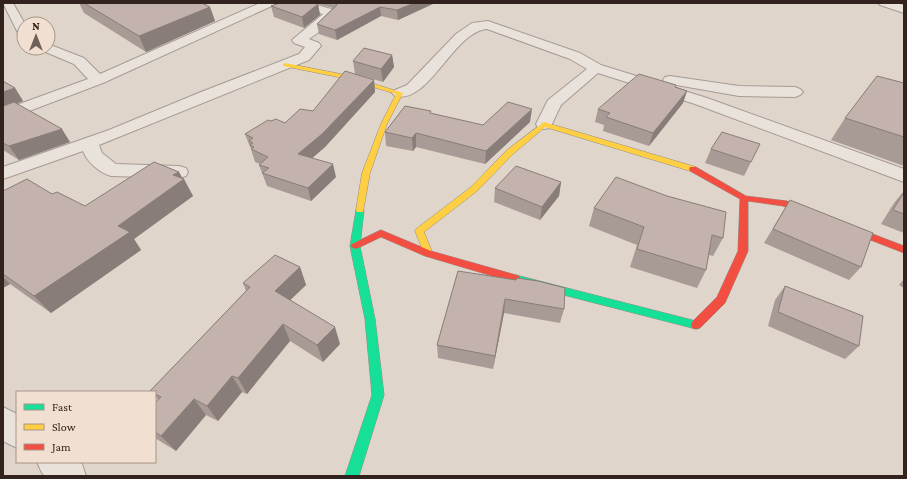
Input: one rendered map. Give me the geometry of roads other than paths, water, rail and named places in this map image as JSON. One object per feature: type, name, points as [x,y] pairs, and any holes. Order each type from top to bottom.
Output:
[{"type":"street","points":[[8,3],[16,18]]},
{"type":"street","points":[[3,116],[98,80],[270,3]]},
{"type":"street","points":[[3,173],[115,134],[199,98],[304,57],[314,46],[300,40],[315,29],[332,13],[296,3]]},
{"type":"street","points":[[884,3],[904,9]]},
{"type":"street","points":[[213,14],[228,21]]},
{"type":"street","points":[[285,65],[344,76],[400,93],[412,88],[461,37],[476,26],[488,25],[575,56],[596,68],[701,102],[904,176]]},
{"type":"street","points":[[56,51],[79,61],[98,80]]},
{"type":"street","points":[[428,254],[419,231],[474,188],[510,152],[544,124],[554,103],[596,68]]},
{"type":"street","points":[[617,74],[634,74],[739,91],[795,92]]},
{"type":"street","points":[[352,476],[378,395],[370,319],[355,246],[366,173],[384,124],[400,93]]},
{"type":"street","points":[[544,124],[698,171],[744,198],[784,203],[904,250]]},
{"type":"street","points":[[89,143],[94,156],[111,170],[179,172]]},
{"type":"street","points":[[355,246],[381,233],[428,254],[480,270],[697,325],[721,300],[743,251],[744,198]]},
{"type":"street","points":[[3,422],[16,432]]},
{"type":"street","points":[[54,463],[70,476]]}]
